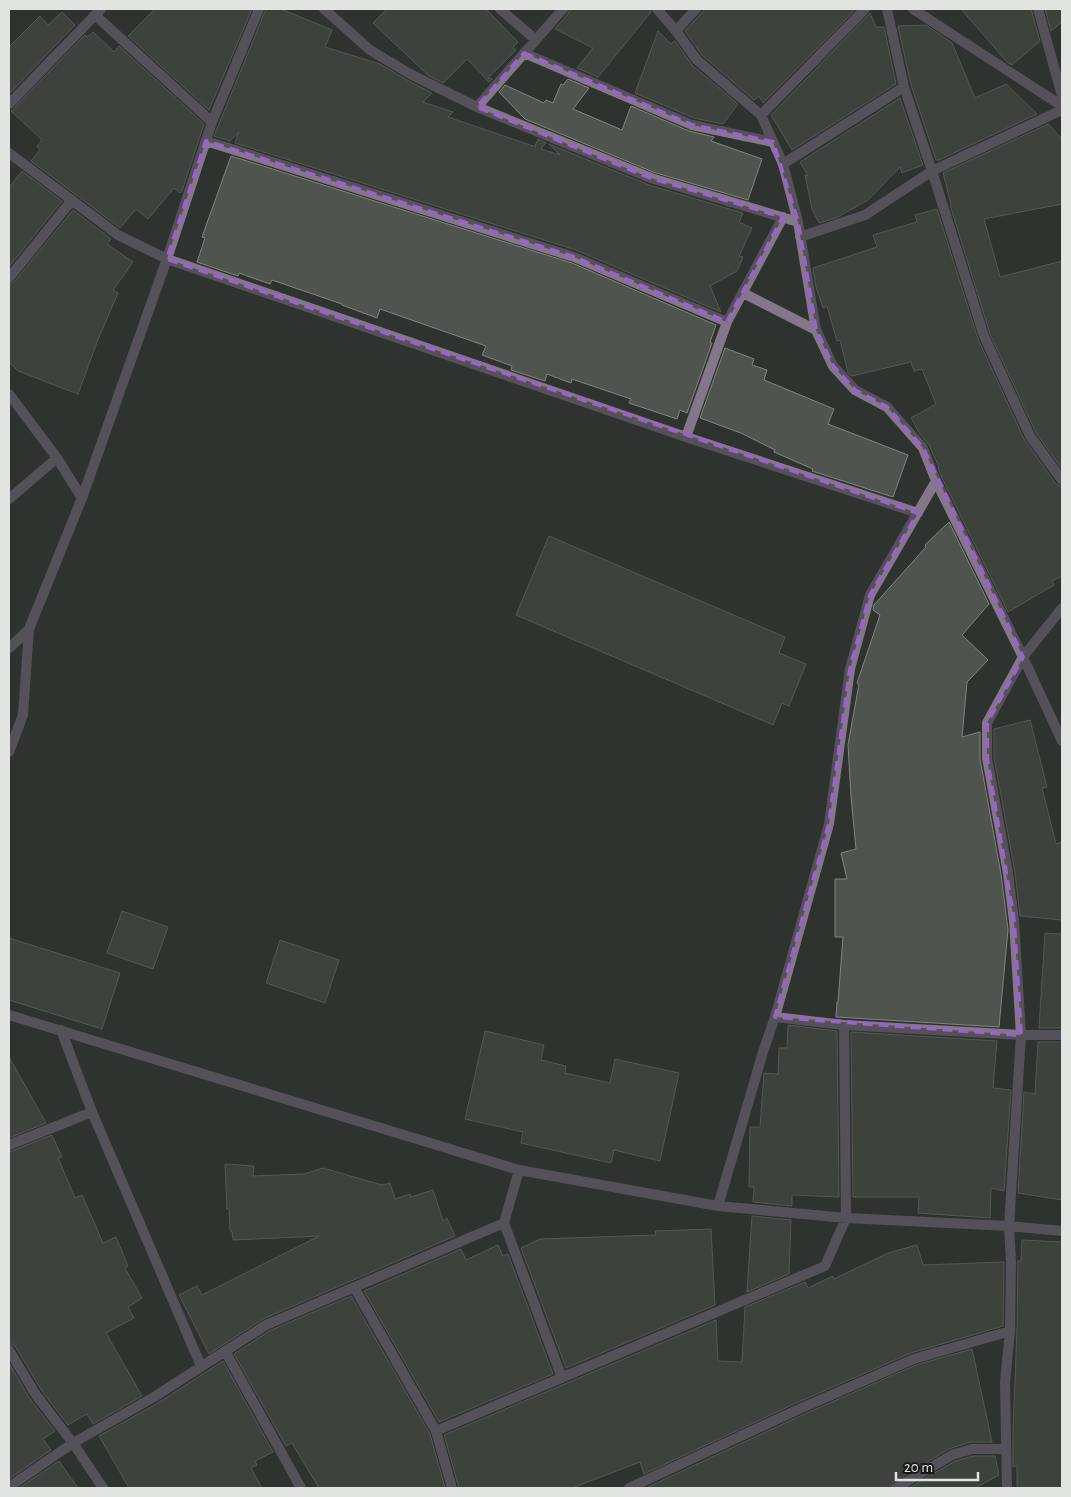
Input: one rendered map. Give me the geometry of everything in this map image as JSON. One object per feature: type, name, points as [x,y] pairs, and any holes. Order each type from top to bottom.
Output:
[{"type":"street","points":[[9,752],[23,715],[29,629],[82,498],[167,258],[212,122],[259,9]]},
{"type":"street","points":[[324,9],[370,50],[410,74],[478,107],[651,178],[798,222]]},
{"type":"street","points":[[500,9],[536,40]]},
{"type":"street","points":[[478,107],[563,9]]},
{"type":"street","points":[[657,9],[697,60],[761,115],[783,164],[798,222],[816,330],[833,366],[855,390],[887,406],[923,448],[936,481],[1023,657],[1062,741]]},
{"type":"street","points":[[676,31],[696,9]]},
{"type":"street","points":[[761,115],[865,9]]},
{"type":"street","points":[[888,9],[904,87],[984,336],[1030,436],[1062,480]]},
{"type":"street","points":[[913,9],[1062,106]]},
{"type":"street","points":[[1038,9],[1062,96]]},
{"type":"street","points":[[9,104],[98,12],[212,122]]},
{"type":"street","points":[[524,53],[692,125],[773,142]]},
{"type":"street","points":[[783,164],[904,87]]},
{"type":"street","points":[[800,237],[865,215],[932,171],[1062,110]]},
{"type":"street","points":[[206,141],[574,257],[727,322]]},
{"type":"street","points":[[9,153],[118,235],[167,258],[686,437],[918,513]]},
{"type":"street","points":[[9,278],[72,200]]},
{"type":"street","points":[[686,437],[727,322],[783,217]]},
{"type":"street","points":[[742,293],[816,330]]},
{"type":"street","points":[[9,394],[57,458],[82,498]]},
{"type":"street","points":[[9,499],[57,458]]},
{"type":"street","points":[[718,1206],[760,1061],[775,1017],[829,824],[850,669],[870,595],[936,481]]},
{"type":"street","points":[[1007,1488],[1005,1382],[1010,1330],[1012,1262],[1009,1226],[1021,1035],[1014,921],[1008,873],[987,758],[988,723],[1023,657],[1062,608]]},
{"type":"street","points":[[9,648],[29,629]]},
{"type":"street","points":[[9,1015],[519,1170],[718,1206],[846,1218],[1009,1226],[1062,1231]]},
{"type":"street","points":[[775,1017],[844,1025],[1062,1036]]},
{"type":"street","points":[[436,1431],[825,1266],[846,1218],[844,1025]]},
{"type":"street","points":[[61,1030],[92,1112],[201,1366]]},
{"type":"street","points":[[9,1145],[92,1112]]},
{"type":"street","points":[[519,1170],[504,1223],[562,1378]]},
{"type":"street","points":[[9,1487],[73,1444],[154,1397],[266,1325],[504,1223]]},
{"type":"street","points":[[354,1287],[436,1431],[452,1488]]},
{"type":"street","points":[[629,1488],[797,1410],[914,1359],[1010,1330]]},
{"type":"street","points":[[225,1351],[301,1488]]},
{"type":"street","points":[[10,1355],[36,1395],[103,1488]]},
{"type":"street","points":[[896,1488],[952,1455],[972,1449],[1006,1449]]},
{"type":"highlighted area","points":[[524,53],[692,125],[773,142],[798,222],[816,330],[833,366],[855,390],[887,407],[923,448],[1023,657],[987,723],[987,758],[1014,921],[1021,1035],[775,1017],[829,824],[850,669],[870,595],[918,513],[167,259],[206,141],[574,257],[727,322],[783,217],[651,178],[477,107]]},
{"type":"building","points":[[155,9],[252,9],[209,110],[128,36]]},
{"type":"building","points":[[266,9],[281,9],[332,30],[325,47],[380,64],[432,93],[423,102],[453,112],[448,117],[536,147],[538,139],[546,143],[541,149],[560,155],[549,144],[649,185],[743,213],[739,222],[752,228],[739,256],[743,257],[737,271],[710,286],[721,312],[576,250],[235,143],[239,132],[230,141],[214,136]]},
{"type":"building","points":[[387,9],[486,9],[518,42],[513,47],[516,50],[488,78],[492,79],[489,82],[467,59],[443,83],[429,76],[373,23]]},
{"type":"building","points":[[570,9],[650,9],[651,12],[598,77],[577,68],[593,48],[555,29]]},
{"type":"building","points":[[705,9],[856,9],[763,103],[759,96],[754,100],[702,55],[685,31]]},
{"type":"building","points":[[961,9],[1031,9],[1040,41],[1012,65],[1007,62]]},
{"type":"building","points":[[1045,9],[1062,9],[1062,22],[1051,31]]},
{"type":"building","points":[[62,12],[75,25],[9,94],[9,47],[40,16],[48,25]]},
{"type":"building","points":[[870,13],[876,27],[884,27],[896,84],[792,150],[771,115]]},
{"type":"building","points":[[926,25],[952,43],[975,98],[1006,84],[1037,114],[936,160],[911,85],[898,26]]},
{"type":"building","points":[[658,31],[671,44],[675,41],[692,65],[738,104],[723,124],[694,118],[635,93]]},
{"type":"building","points":[[93,32],[114,52],[119,46],[204,124],[182,191],[180,193],[174,188],[148,219],[136,209],[120,228],[31,161],[40,150],[37,146],[42,140],[11,111],[85,35],[87,37]]},
{"type":"building","points":[[568,79],[589,88],[573,109],[622,130],[631,106],[689,131],[714,137],[711,141],[762,159],[748,200],[653,172],[525,119],[499,92],[505,85],[544,103],[546,100],[553,103],[561,84],[563,85]]},
{"type":"building","points":[[900,98],[923,165],[902,173],[900,167],[868,200],[836,218],[819,223],[812,209],[805,175],[808,176],[800,162]]},
{"type":"building","points":[[1048,124],[1062,139],[1062,204],[984,219],[1000,277],[1062,261],[1062,469],[1036,433],[990,334],[950,205],[943,173]]},
{"type":"building","points":[[231,156],[572,263],[716,325],[710,342],[712,343],[687,413],[680,410],[677,419],[629,403],[631,399],[572,379],[571,383],[547,374],[545,381],[511,370],[512,366],[482,355],[486,346],[380,309],[377,318],[272,280],[270,284],[239,273],[238,276],[197,262],[205,238],[202,237]]},
{"type":"building","points":[[22,171],[62,201],[9,267],[9,188]]},
{"type":"building","points":[[937,209],[978,339],[1024,439],[1056,484],[1062,487],[1062,576],[1052,581],[1054,585],[1008,612],[942,478],[929,445],[911,418],[936,404],[922,369],[914,371],[911,362],[852,376],[848,373],[840,340],[837,341],[827,306],[823,308],[816,287],[813,268],[877,247],[873,235],[917,222],[915,215]]},
{"type":"building","points":[[73,210],[111,239],[107,244],[133,262],[113,290],[118,293],[78,394],[18,371],[9,362],[9,285],[14,282]]},
{"type":"building","points":[[725,348],[754,359],[752,365],[767,370],[764,380],[834,409],[828,424],[908,455],[893,497],[812,471],[813,469],[774,452],[775,450],[741,433],[700,418]]},
{"type":"building","points":[[949,522],[989,604],[962,635],[988,660],[967,682],[962,737],[980,732],[980,759],[1001,874],[1008,930],[999,1027],[836,1017],[843,937],[835,937],[835,879],[847,879],[841,853],[856,849],[848,745],[859,684],[857,683],[880,615],[873,610],[874,605],[926,547],[925,545]]},
{"type":"building","points":[[549,536],[785,637],[779,653],[806,664],[789,706],[782,703],[773,725],[516,615]]},
{"type":"building","points":[[1030,720],[1047,787],[1042,788],[1056,844],[1062,842],[1062,920],[1020,916],[1015,872],[994,757],[994,729]]},
{"type":"building","points":[[122,911],[168,927],[153,969],[107,953]]},
{"type":"building","points":[[1045,933],[1062,934],[1062,1028],[1039,1028]]},
{"type":"building","points":[[9,938],[120,973],[102,1029],[9,1000]]},
{"type":"building","points":[[280,940],[339,960],[325,1003],[266,983]]},
{"type":"building","points":[[788,1025],[837,1031],[839,1197],[792,1195],[792,1206],[753,1202],[754,1187],[749,1187],[750,1127],[760,1127],[764,1073],[778,1074],[779,1048],[787,1048]]},
{"type":"building","points":[[485,1031],[544,1045],[541,1060],[566,1066],[565,1073],[610,1083],[615,1059],[679,1073],[660,1161],[614,1150],[611,1163],[521,1143],[523,1132],[465,1119]]},
{"type":"building","points":[[851,1032],[997,1041],[993,1088],[1011,1090],[1004,1191],[991,1188],[990,1218],[918,1213],[919,1197],[853,1197]]},
{"type":"building","points":[[1038,1042],[1062,1042],[1062,1200],[1018,1193],[1024,1092],[1035,1094]]},
{"type":"building","points":[[9,1057],[46,1123],[9,1138]]},
{"type":"building","points":[[52,1135],[62,1157],[58,1158],[75,1198],[82,1195],[103,1243],[116,1237],[128,1266],[125,1268],[142,1298],[128,1307],[134,1318],[106,1333],[142,1396],[93,1424],[87,1414],[68,1425],[42,1391],[15,1346],[9,1343],[9,1152]]},
{"type":"building","points":[[225,1164],[254,1166],[253,1176],[304,1174],[323,1168],[382,1185],[390,1183],[395,1199],[410,1194],[411,1197],[433,1190],[443,1221],[447,1218],[455,1236],[263,1319],[209,1354],[179,1295],[197,1286],[202,1295],[319,1236],[233,1240],[232,1231],[230,1231],[229,1209],[227,1209]]},
{"type":"building","points":[[752,1216],[791,1220],[789,1274],[747,1292]]},
{"type":"building","points":[[711,1229],[715,1305],[566,1368],[521,1248],[540,1239],[656,1235],[655,1231]]},
{"type":"building","points":[[1022,1240],[1062,1242],[1062,1488],[1017,1488],[1017,1465],[1013,1467],[1018,1261],[1021,1261]]},
{"type":"building","points":[[498,1245],[503,1256],[508,1254],[553,1374],[439,1422],[364,1291],[461,1249],[466,1260]]},
{"type":"building","points":[[917,1245],[923,1265],[1004,1262],[1003,1326],[911,1353],[794,1404],[644,1474],[640,1462],[572,1488],[459,1488],[444,1435],[716,1320],[718,1361],[742,1362],[745,1307],[805,1282],[808,1288],[833,1276],[834,1279],[888,1253]]},
{"type":"building","points":[[351,1296],[430,1434],[445,1488],[319,1488],[292,1443],[286,1446],[234,1354],[269,1331]]},
{"type":"building","points":[[972,1349],[992,1442],[970,1442],[949,1449],[893,1482],[889,1488],[648,1488],[800,1416],[916,1365]]},
{"type":"building","points":[[223,1361],[273,1452],[255,1461],[257,1465],[251,1468],[262,1488],[129,1488],[99,1436],[158,1403]]},
{"type":"building","points":[[9,1363],[30,1399],[55,1431],[43,1439],[51,1450],[9,1479]]},
{"type":"building","points":[[973,1456],[995,1456],[999,1475],[975,1488],[909,1488],[955,1461]]},
{"type":"building","points":[[59,1461],[78,1488],[19,1488]]}]
